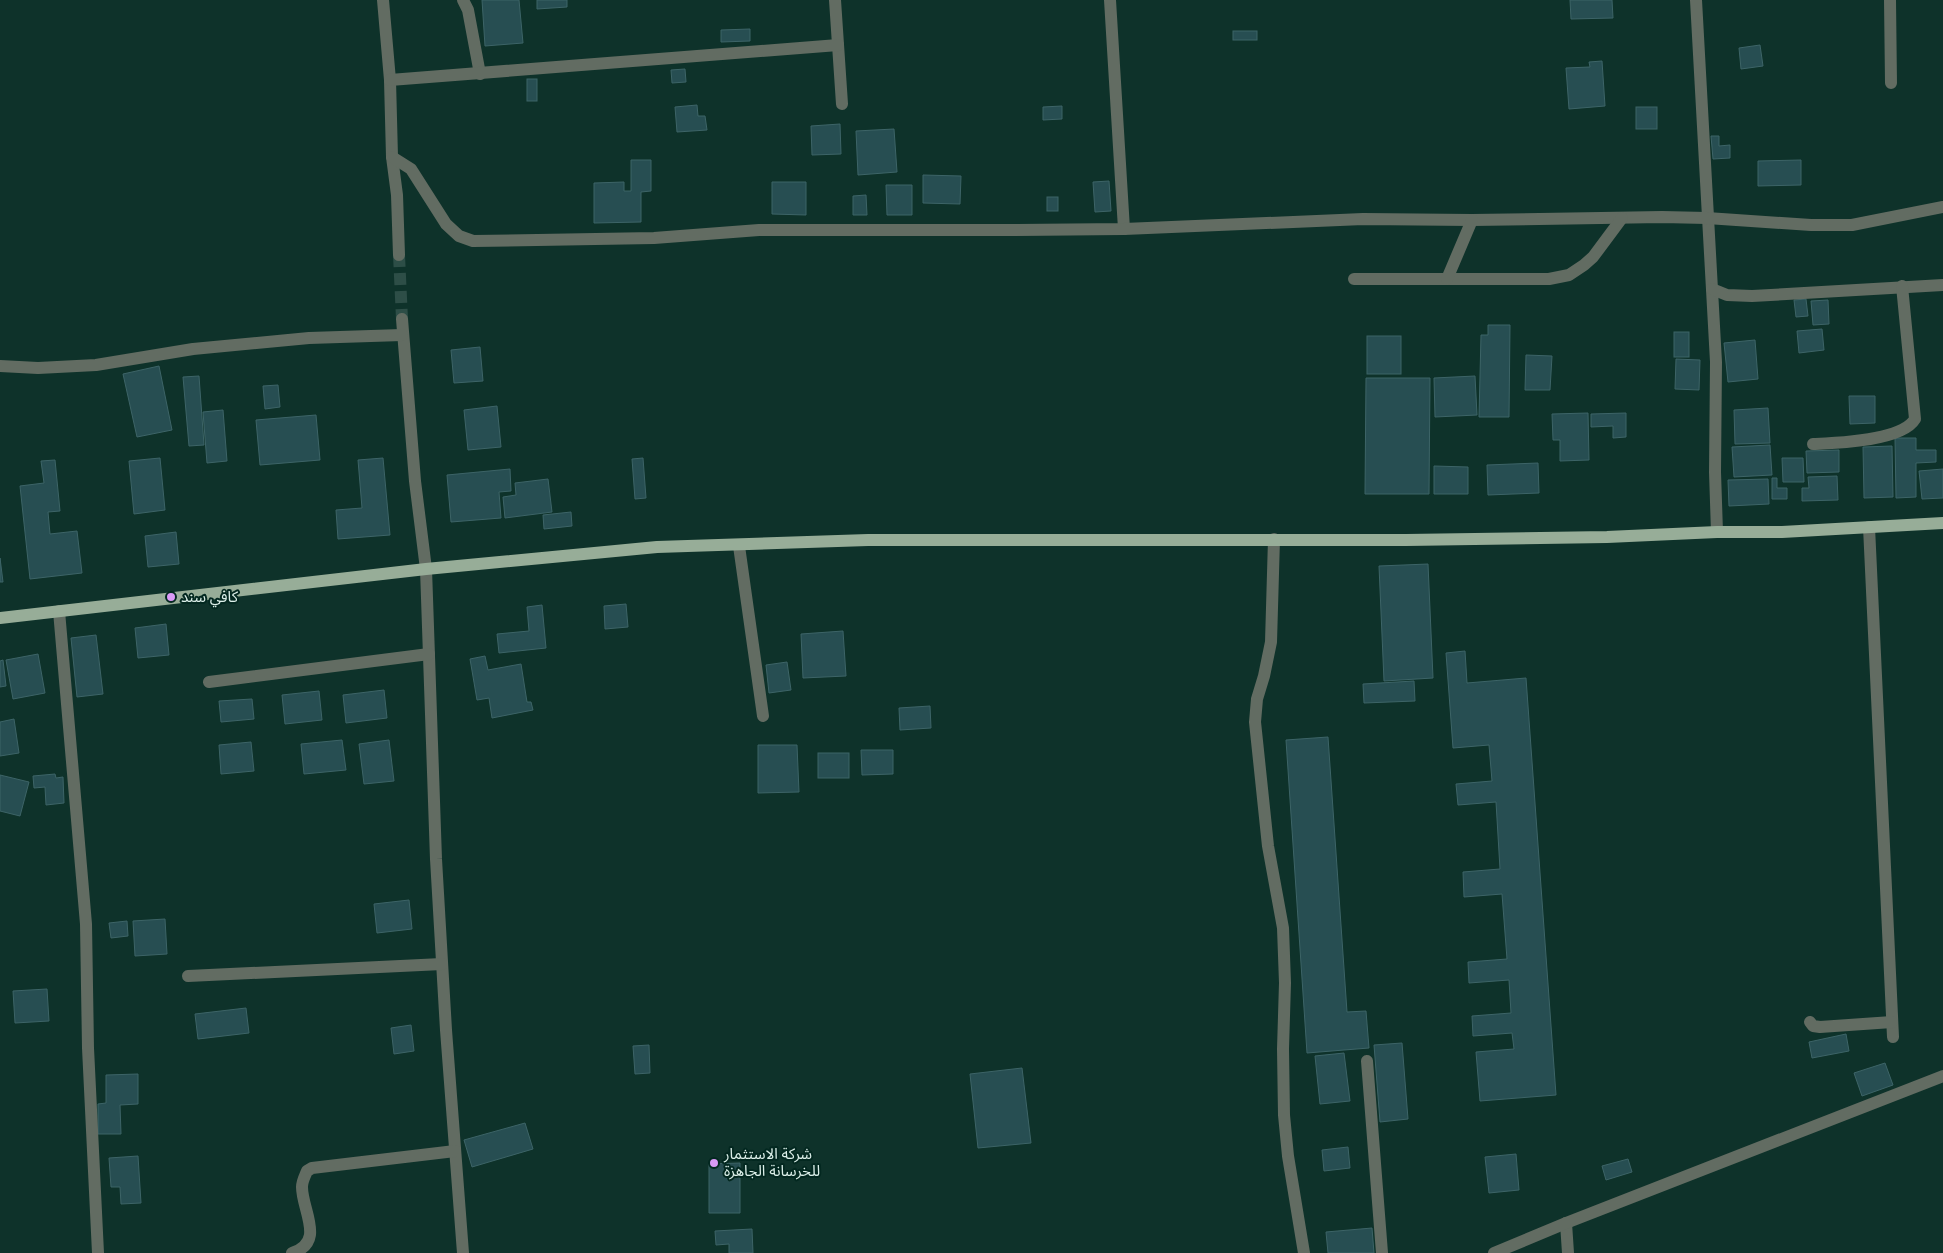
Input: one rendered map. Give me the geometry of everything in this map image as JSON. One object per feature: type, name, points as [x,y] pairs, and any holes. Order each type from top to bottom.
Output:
[{"type":"main road","points":[[0,618],[426,568],[657,548],[868,540],[1066,541],[1607,537],[1717,532],[1782,532],[1943,523]]},
{"type":"street","points":[[383,0],[390,80],[392,156],[397,195],[399,255]]},
{"type":"street","points":[[463,0],[468,10],[480,74]]},
{"type":"street","points":[[835,0],[842,104]]},
{"type":"street","points":[[1110,0],[1124,229]]},
{"type":"street","points":[[1696,0],[1716,362],[1717,532]]},
{"type":"street","points":[[1890,0],[1891,83]]},
{"type":"street","points":[[390,80],[838,45]]},
{"type":"street","points":[[392,156],[411,170],[446,224],[459,236],[473,241],[654,238],[759,230],[1124,229],[1363,218],[1472,220],[1708,218],[1811,226],[1852,225],[1943,207]]},
{"type":"street","points":[[1354,279],[1550,280],[1569,275],[1593,257],[1622,218]]},
{"type":"street","points":[[1447,279],[1472,220]]},
{"type":"street","points":[[1712,289],[1727,295],[1745,296],[1943,285]]},
{"type":"street","points":[[1812,444],[1839,443],[1882,436],[1905,429],[1915,419],[1902,286]]},
{"type":"street","points":[[402,319],[414,481],[426,568],[436,859],[463,1253]]},
{"type":"street","points":[[0,366],[38,368],[96,365],[193,349],[309,338],[402,335]]},
{"type":"street","points":[[1869,527],[1893,1037]]},
{"type":"street","points":[[1274,539],[1271,642],[1257,700],[1255,722],[1268,846],[1283,928],[1285,983],[1283,1048],[1284,1115],[1288,1156],[1304,1253]]},
{"type":"street","points":[[739,546],[762,716]]},
{"type":"street","points":[[59,611],[86,924],[88,1048],[98,1253]]},
{"type":"street","points":[[209,682],[429,654]]},
{"type":"street","points":[[188,976],[442,964]]},
{"type":"street","points":[[1810,1022],[1813,1026],[1820,1027],[1892,1022]]},
{"type":"street","points":[[1368,1061],[1382,1253]]},
{"type":"street","points":[[1494,1253],[1566,1223],[1943,1076]]},
{"type":"street","points":[[292,1253],[301,1250],[309,1241],[311,1231],[302,1187],[307,1171],[312,1168],[455,1151]]},
{"type":"street","points":[[1566,1223],[1568,1253]]},
{"type":"building","points":[[482,0],[519,0],[523,43],[485,46]]},
{"type":"building","points":[[537,0],[567,0],[567,7],[537,9]]},
{"type":"building","points":[[1570,0],[1612,0],[1613,18],[1571,19]]},
{"type":"building","points":[[750,29],[750,41],[721,42],[721,30]]},
{"type":"building","points":[[1233,31],[1257,31],[1257,40],[1233,40]]},
{"type":"building","points":[[1760,45],[1763,66],[1741,69],[1739,48]]},
{"type":"building","points":[[1602,61],[1605,106],[1569,109],[1566,68],[1590,67],[1589,62]]},
{"type":"building","points":[[685,69],[686,82],[672,83],[671,70]]},
{"type":"building","points":[[527,79],[537,79],[537,101],[527,101]]},
{"type":"building","points":[[697,105],[698,116],[705,116],[707,130],[677,132],[675,107]]},
{"type":"building","points":[[1062,106],[1062,119],[1043,120],[1043,107]]},
{"type":"building","points":[[1636,107],[1657,107],[1657,129],[1636,129]]},
{"type":"building","points":[[840,124],[841,154],[812,155],[811,126]]},
{"type":"building","points":[[894,129],[897,172],[858,175],[856,131]]},
{"type":"building","points":[[1711,136],[1719,136],[1719,146],[1730,145],[1730,158],[1713,159]]},
{"type":"building","points":[[631,160],[651,160],[651,191],[641,192],[641,222],[594,223],[594,183],[624,182],[624,191],[631,191]]},
{"type":"building","points":[[1801,160],[1801,185],[1758,186],[1758,161]]},
{"type":"building","points":[[923,175],[961,176],[960,204],[923,203]]},
{"type":"building","points":[[1109,181],[1111,211],[1095,212],[1093,182]]},
{"type":"building","points":[[772,182],[806,182],[806,215],[772,214]]},
{"type":"building","points":[[886,185],[912,185],[912,215],[887,215]]},
{"type":"building","points":[[866,195],[867,215],[853,215],[853,196]]},
{"type":"building","points":[[1047,197],[1058,197],[1058,211],[1047,211]]},
{"type":"building","points":[[1806,299],[1808,316],[1796,317],[1794,300]]},
{"type":"building","points":[[1828,300],[1829,324],[1813,325],[1811,301]]},
{"type":"building","points":[[1488,325],[1510,325],[1509,417],[1479,417],[1481,335],[1488,335]]},
{"type":"building","points":[[1822,329],[1824,350],[1799,353],[1797,331]]},
{"type":"building","points":[[1674,332],[1689,332],[1689,357],[1674,357]]},
{"type":"building","points":[[1367,336],[1401,336],[1401,374],[1367,374]]},
{"type":"building","points":[[1755,340],[1758,379],[1728,382],[1724,343]]},
{"type":"building","points":[[480,347],[483,381],[454,383],[451,350]]},
{"type":"building","points":[[1526,355],[1552,356],[1550,390],[1525,390]]},
{"type":"building","points":[[1676,359],[1700,360],[1699,390],[1675,389]]},
{"type":"building","points":[[159,366],[172,430],[137,437],[123,374]]},
{"type":"building","points":[[199,376],[204,445],[189,446],[183,377]]},
{"type":"building","points":[[1475,376],[1477,415],[1435,417],[1434,378]]},
{"type":"building","points":[[1366,378],[1430,378],[1429,494],[1365,494]]},
{"type":"building","points":[[278,385],[280,407],[265,409],[263,386]]},
{"type":"building","points":[[1849,396],[1875,396],[1875,423],[1850,424]]},
{"type":"building","points":[[497,406],[501,447],[468,450],[464,410]]},
{"type":"building","points":[[1768,408],[1770,443],[1735,444],[1734,410]]},
{"type":"building","points":[[223,410],[227,461],[207,463],[203,412]]},
{"type":"building","points":[[1588,413],[1589,460],[1560,461],[1560,440],[1553,440],[1552,414]]},
{"type":"building","points":[[1626,413],[1626,437],[1613,438],[1613,426],[1591,427],[1591,414]]},
{"type":"building","points":[[316,415],[320,460],[260,465],[256,420]]},
{"type":"building","points":[[1895,438],[1916,438],[1916,450],[1936,450],[1936,462],[1916,463],[1916,497],[1896,498]]},
{"type":"building","points":[[1770,445],[1772,475],[1734,477],[1732,447]]},
{"type":"building","points":[[1892,446],[1893,497],[1864,498],[1863,447]]},
{"type":"building","points":[[1839,450],[1839,472],[1807,473],[1806,451]]},
{"type":"building","points":[[160,458],[165,510],[134,514],[129,461]]},
{"type":"building","points":[[383,458],[390,535],[338,539],[336,510],[362,508],[358,460]]},
{"type":"building","points":[[643,458],[646,498],[635,499],[632,459]]},
{"type":"building","points":[[1782,458],[1803,458],[1804,482],[1783,482]]},
{"type":"building","points":[[55,460],[60,511],[48,512],[50,534],[77,531],[82,573],[30,579],[20,486],[44,483],[41,461]]},
{"type":"building","points":[[1538,463],[1539,493],[1488,495],[1487,465]]},
{"type":"building","points":[[1434,466],[1468,467],[1468,494],[1434,494]]},
{"type":"building","points":[[510,469],[511,491],[499,492],[501,518],[451,522],[447,475]]},
{"type":"building","points":[[1943,469],[1943,498],[1922,499],[1919,471]]},
{"type":"building","points":[[1837,476],[1838,500],[1802,501],[1802,488],[1809,488],[1808,477]]},
{"type":"building","points":[[1772,478],[1777,478],[1777,488],[1787,488],[1787,499],[1772,499]]},
{"type":"building","points":[[548,479],[552,512],[505,518],[503,497],[516,495],[515,483]]},
{"type":"building","points":[[1768,479],[1769,504],[1729,506],[1728,480]]},
{"type":"building","points":[[571,512],[572,526],[544,529],[543,515]]},
{"type":"building","points":[[176,532],[179,564],[148,567],[145,536]]},
{"type":"building","points":[[0,558],[3,582],[0,582]]},
{"type":"building","points":[[1428,564],[1433,678],[1384,681],[1379,566]]},
{"type":"building","points":[[626,604],[628,627],[605,629],[604,606]]},
{"type":"building","points":[[542,605],[546,648],[499,653],[497,634],[529,631],[527,607]]},
{"type":"building","points":[[166,624],[169,655],[138,658],[135,628]]},
{"type":"building","points":[[843,631],[846,676],[803,678],[801,634]]},
{"type":"building","points":[[96,635],[103,694],[77,697],[71,638]]},
{"type":"building","points":[[1465,651],[1467,683],[1526,678],[1556,1095],[1480,1101],[1476,1052],[1514,1049],[1512,1033],[1473,1036],[1472,1016],[1511,1013],[1509,980],[1469,983],[1468,962],[1507,959],[1502,894],[1464,897],[1463,872],[1500,869],[1496,802],[1458,805],[1456,784],[1492,781],[1489,745],[1453,748],[1446,653]]},
{"type":"building","points":[[38,654],[45,693],[13,699],[6,660]]},
{"type":"building","points":[[485,656],[488,670],[521,664],[527,702],[531,702],[533,710],[492,718],[489,698],[477,700],[470,659]]},
{"type":"building","points":[[3,660],[6,686],[0,687],[0,661]]},
{"type":"building","points":[[787,662],[791,690],[769,693],[766,665]]},
{"type":"building","points":[[1414,681],[1415,701],[1364,703],[1363,684]]},
{"type":"building","points":[[384,690],[387,718],[346,723],[343,695]]},
{"type":"building","points":[[319,691],[322,720],[285,724],[282,695]]},
{"type":"building","points":[[252,699],[254,719],[221,722],[219,701]]},
{"type":"building","points":[[930,706],[931,728],[900,730],[899,708]]},
{"type":"building","points":[[14,719],[19,753],[0,756],[0,722]]},
{"type":"building","points":[[1328,737],[1347,1012],[1366,1011],[1369,1048],[1307,1053],[1286,740]]},
{"type":"building","points":[[342,740],[346,770],[304,774],[301,744]]},
{"type":"building","points":[[389,740],[394,781],[364,784],[359,744]]},
{"type":"building","points":[[251,742],[254,771],[221,774],[219,745]]},
{"type":"building","points":[[758,745],[797,745],[799,792],[758,793]]},
{"type":"building","points":[[861,750],[893,750],[893,774],[862,775]]},
{"type":"building","points":[[818,753],[849,753],[849,778],[818,778]]},
{"type":"building","points":[[55,774],[56,778],[63,777],[64,803],[46,805],[45,787],[34,788],[33,776]]},
{"type":"building","points":[[0,775],[29,782],[20,816],[0,811]]},
{"type":"building","points":[[409,900],[412,929],[377,933],[374,904]]},
{"type":"building","points":[[165,919],[167,954],[135,956],[133,921]]},
{"type":"building","points":[[127,921],[128,936],[111,938],[109,923]]},
{"type":"building","points":[[47,989],[49,1021],[15,1023],[13,991]]},
{"type":"building","points":[[246,1008],[249,1033],[198,1039],[195,1014]]},
{"type":"building","points":[[411,1025],[414,1051],[394,1054],[391,1028]]},
{"type":"building","points":[[1846,1034],[1849,1051],[1812,1058],[1809,1042]]},
{"type":"building","points":[[1402,1043],[1408,1119],[1380,1122],[1374,1045]]},
{"type":"building","points":[[649,1045],[650,1073],[635,1074],[633,1046]]},
{"type":"building","points":[[1344,1053],[1350,1101],[1320,1104],[1315,1056]]},
{"type":"building","points":[[1885,1063],[1893,1085],[1862,1096],[1854,1073]]},
{"type":"building","points":[[1022,1068],[1031,1143],[978,1148],[970,1074]]},
{"type":"building","points":[[138,1074],[138,1104],[120,1105],[121,1134],[98,1134],[98,1104],[106,1103],[106,1075]]},
{"type":"building","points":[[525,1123],[533,1149],[472,1167],[464,1140]]},
{"type":"building","points":[[1348,1147],[1350,1168],[1324,1171],[1322,1150]]},
{"type":"building","points":[[1516,1154],[1519,1190],[1489,1193],[1485,1157]]},
{"type":"building","points":[[138,1156],[141,1203],[121,1204],[120,1187],[111,1187],[109,1158]]},
{"type":"building","points":[[1628,1159],[1632,1172],[1606,1180],[1602,1166]]},
{"type":"building","points":[[740,1163],[740,1213],[709,1213],[709,1164]]},
{"type":"building","points":[[1372,1228],[1374,1253],[1328,1253],[1326,1232]]},
{"type":"building","points":[[752,1229],[753,1253],[729,1253],[729,1244],[716,1245],[715,1231]]},
{"type":"tunnel","points":[[399,255],[402,319]]},
{"type":"place","name":"كافي سند","points":[[171,597]]},
{"type":"place","name":"شركة الاستثمار للخرسانة الجاهزة","points":[[714,1163]]}]
